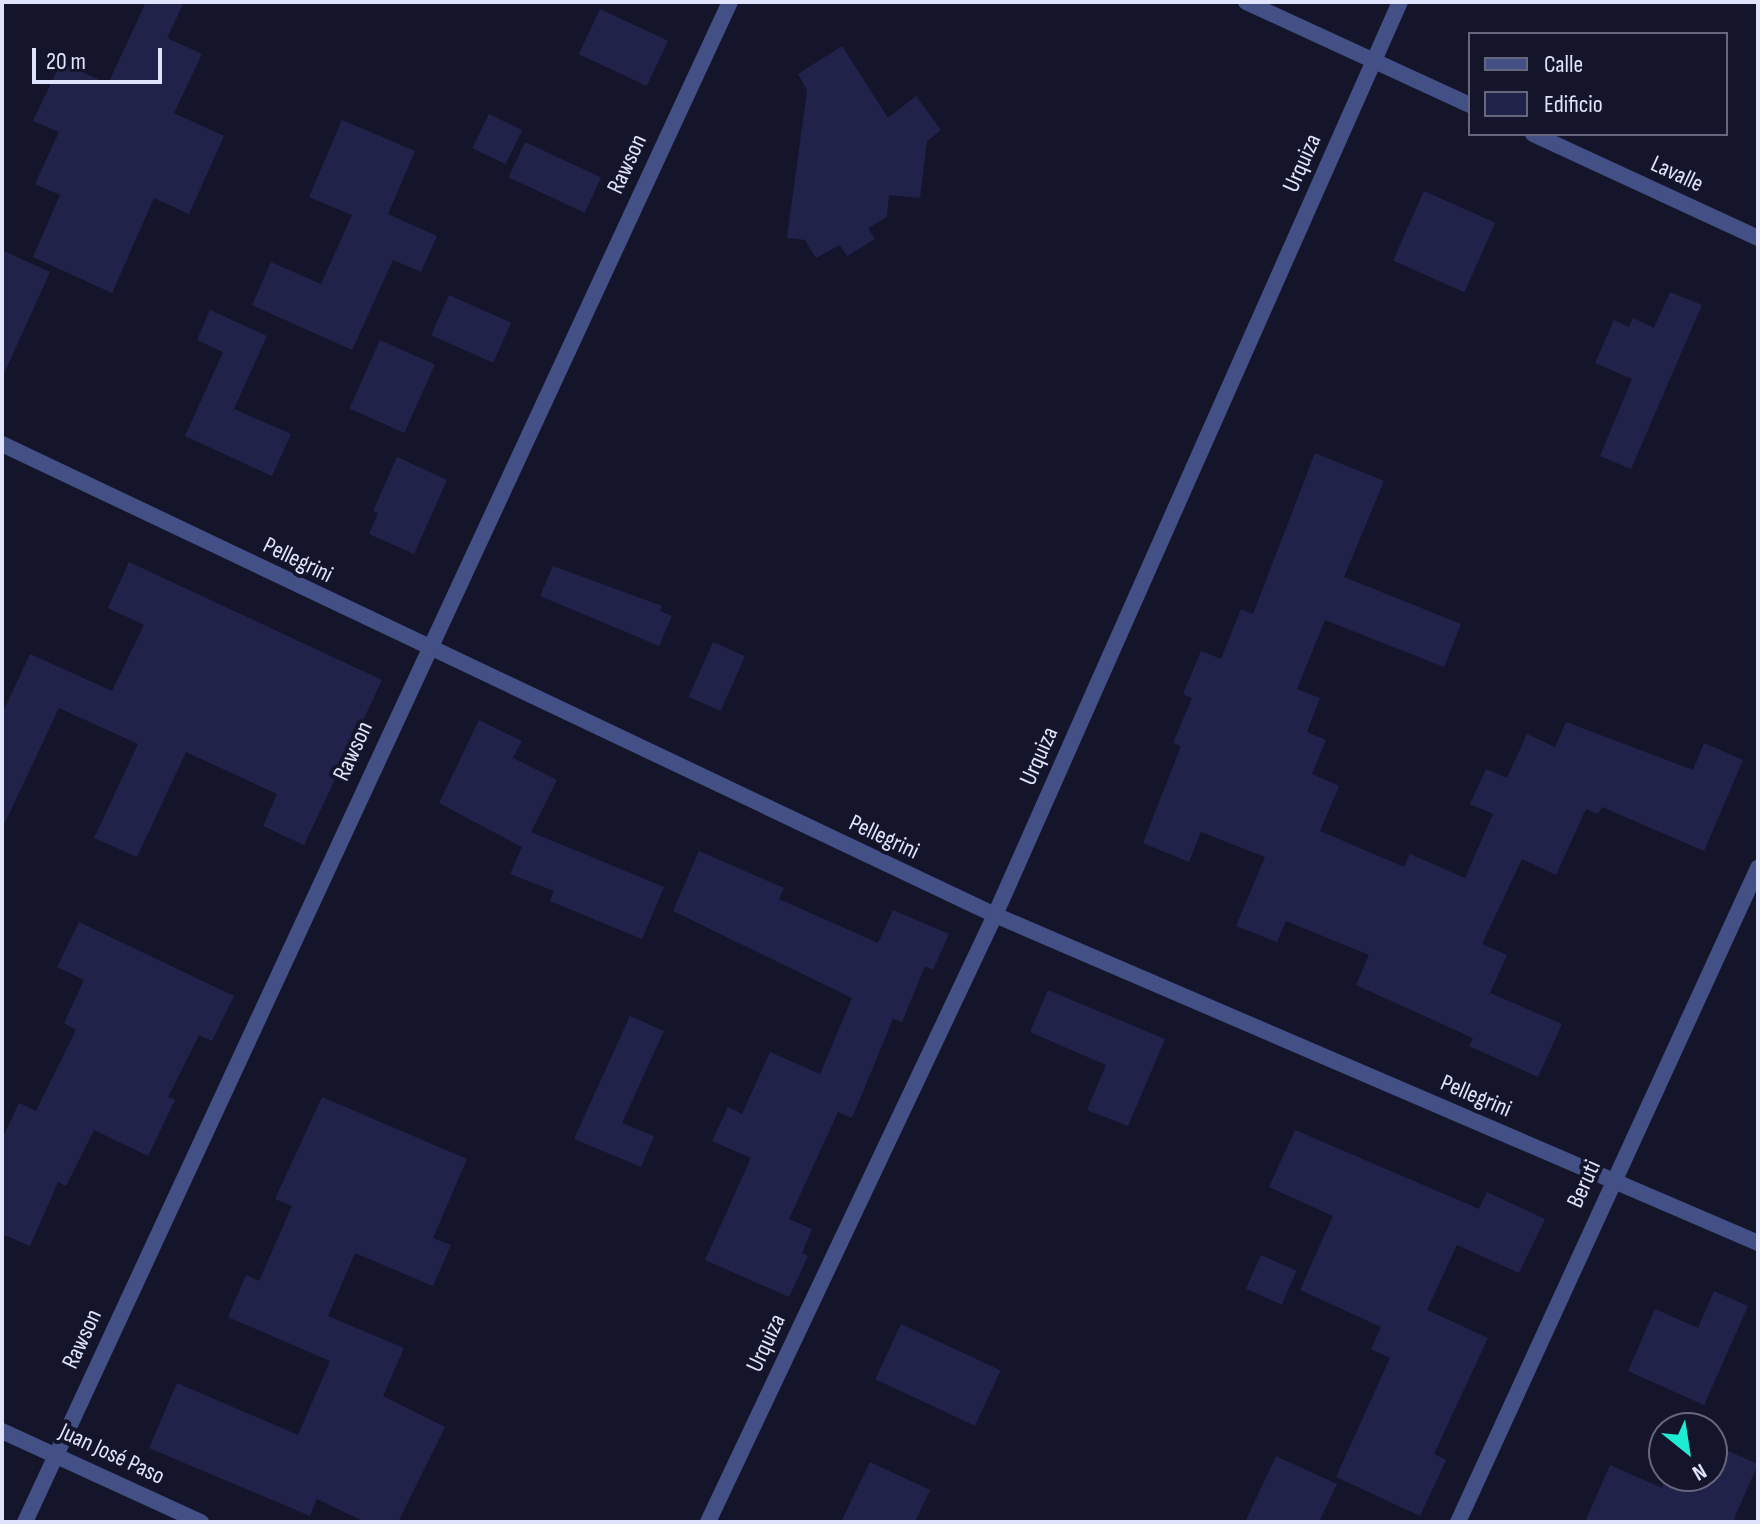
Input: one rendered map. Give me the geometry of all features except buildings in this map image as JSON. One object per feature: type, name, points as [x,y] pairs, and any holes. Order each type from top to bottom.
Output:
[{"type":"street","name":"Rawson","points":[[25,1522],[426,649],[730,2]]},
{"type":"street","points":[[1246,2],[1468,104]]},
{"type":"street","name":"Urquiza","points":[[708,1522],[995,915],[1400,2]]},
{"type":"street","name":"Lavalle","points":[[1537,136],[1758,238]]},
{"type":"street","name":"Pellegrini","points":[[2,444],[426,649],[995,915],[1758,1243]]},
{"type":"street","name":"Beruti","points":[[1458,1522],[1758,868]]},
{"type":"street","name":"Juan José Paso","points":[[2,1431],[201,1522]]}]
